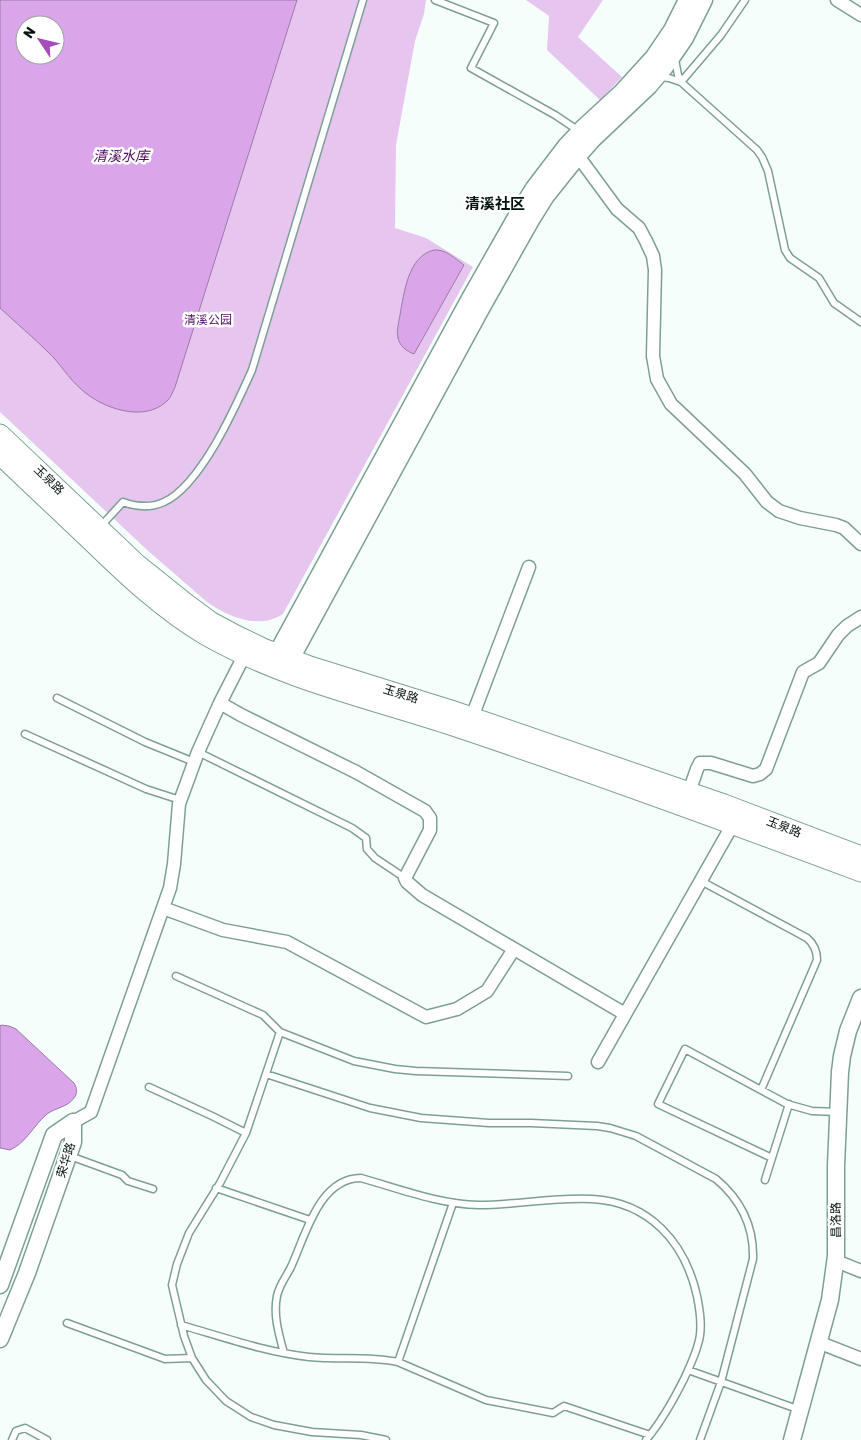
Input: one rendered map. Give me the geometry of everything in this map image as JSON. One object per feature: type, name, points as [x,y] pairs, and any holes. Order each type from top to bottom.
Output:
[{"type":"main road","name":"玉泉路","points":[[0,434],[137,564],[194,610],[280,663],[305,681],[446,724],[732,824],[861,872]]},
{"type":"main road","name":"玉泉路","points":[[0,455],[102,552],[154,598],[202,634],[244,656],[280,663],[472,717],[689,792],[861,856]]},
{"type":"street","points":[[280,663],[468,300],[518,212],[551,164],[580,131],[653,58],[672,30],[688,0]]},
{"type":"street","points":[[280,663],[546,196],[593,139],[638,97],[656,77],[675,53],[704,0]]},
{"type":"street","points":[[837,0],[861,15]]},
{"type":"street","points":[[578,156],[617,209],[639,228],[653,256],[655,270],[653,356],[657,379],[671,404],[745,474],[767,502],[779,512],[844,528],[861,544]]},
{"type":"street","points":[[472,717],[530,568]]},
{"type":"street","points":[[689,792],[700,763],[711,763],[754,776],[766,769],[803,672],[819,663],[838,635],[847,626],[861,617]]},
{"type":"street","points":[[73,1122],[91,1112],[170,888],[180,800],[196,757],[220,703],[244,656]]},
{"type":"street","points":[[220,703],[356,772],[425,811],[430,818],[430,830],[405,878],[407,882],[422,895],[625,1014]]},
{"type":"street","points":[[598,1062],[732,824]]},
{"type":"street","points":[[163,908],[223,930],[287,942],[426,1017],[457,1009],[487,992],[514,949]]},
{"type":"street","name":"昌洛路","points":[[792,1440],[830,1300],[836,1261],[836,1166],[840,1072],[848,1031],[859,1007]]},
{"type":"street","name":"荣华路","points":[[0,1339],[27,1273],[74,1142],[73,1122]]},
{"type":"street","name":"荣华路","points":[[0,1285],[54,1135],[73,1122]]},
{"type":"street","points":[[836,1261],[861,1271]]},
{"type":"street","points":[[818,1342],[861,1359]]},
{"type":"lane","points":[[99,528],[124,502],[132,505],[150,506],[163,503],[178,493],[199,469],[233,411],[252,370],[363,0]]},
{"type":"lane","points":[[435,0],[494,23],[471,68],[580,131]]},
{"type":"lane","points":[[681,82],[721,35],[745,0]]},
{"type":"lane","points":[[675,53],[676,67],[681,82]]},
{"type":"lane","points":[[656,77],[669,78],[681,82],[758,150],[768,171],[785,250],[790,258],[819,278],[834,303],[861,322]]},
{"type":"lane","points":[[57,698],[145,742],[196,757],[352,828],[366,838],[367,849],[375,858],[405,878]]},
{"type":"lane","points":[[25,734],[146,789],[180,800]]},
{"type":"lane","points":[[701,881],[807,938],[812,942],[817,954],[817,960],[761,1090]]},
{"type":"lane","points":[[176,976],[263,1015],[280,1032],[354,1061],[416,1071],[568,1076]]},
{"type":"lane","points":[[280,1032],[246,1133],[182,1248],[172,1285],[181,1325],[187,1347],[206,1380],[238,1410],[257,1420],[274,1425],[312,1432],[361,1435],[386,1440]]},
{"type":"lane","points":[[772,1158],[658,1104],[684,1049],[789,1104],[812,1111],[838,1112]]},
{"type":"lane","points":[[266,1074],[370,1108],[421,1118],[610,1128],[636,1136],[716,1179],[731,1192],[744,1212],[751,1230],[754,1248],[753,1260],[721,1382],[700,1440]]},
{"type":"lane","points":[[149,1087],[246,1133]]},
{"type":"lane","points":[[766,1180],[789,1104]]},
{"type":"lane","points":[[69,1156],[122,1175],[128,1181],[153,1189]]},
{"type":"lane","points":[[181,1325],[245,1344],[284,1353],[317,1357],[386,1359],[398,1362],[486,1400],[553,1413],[564,1406],[648,1438],[665,1415],[688,1370],[699,1343],[698,1302],[690,1272],[678,1247],[654,1221],[632,1208],[593,1199],[479,1205],[453,1203],[355,1178],[344,1181],[334,1187],[310,1220],[290,1269],[281,1284],[277,1296],[277,1322],[284,1353]]},
{"type":"lane","points":[[216,1188],[310,1220]]},
{"type":"lane","points":[[398,1362],[453,1203]]},
{"type":"lane","points":[[67,1323],[165,1359],[192,1358]]},
{"type":"lane","points":[[688,1370],[800,1410]]},
{"type":"lane","points":[[12,1440],[16,1431],[25,1428],[48,1440]]},
{"type":"green space","name":"清溪公园","points":[[0,0],[426,0],[424,14],[415,41],[396,145],[395,228],[426,238],[473,267],[283,614],[274,619],[264,621],[244,620],[234,617],[207,602],[146,549],[0,412]]},
{"type":"green space","points":[[526,0],[603,0],[578,37],[622,77],[600,100],[547,50],[549,16]]},
{"type":"water","name":"清溪水库","points":[[0,0],[297,0],[175,387],[168,400],[148,411],[123,411],[111,407],[90,396],[76,385],[52,356],[0,308]]},
{"type":"water","points":[[434,250],[446,252],[464,265],[414,354],[402,346],[397,335],[403,296],[413,267],[425,254]]},
{"type":"water","points":[[1,1025],[16,1029],[74,1083],[77,1090],[71,1101],[47,1114],[21,1143],[10,1150],[0,1148]]},
{"type":"district","name":"清溪社区","points":[[495,204]]}]
